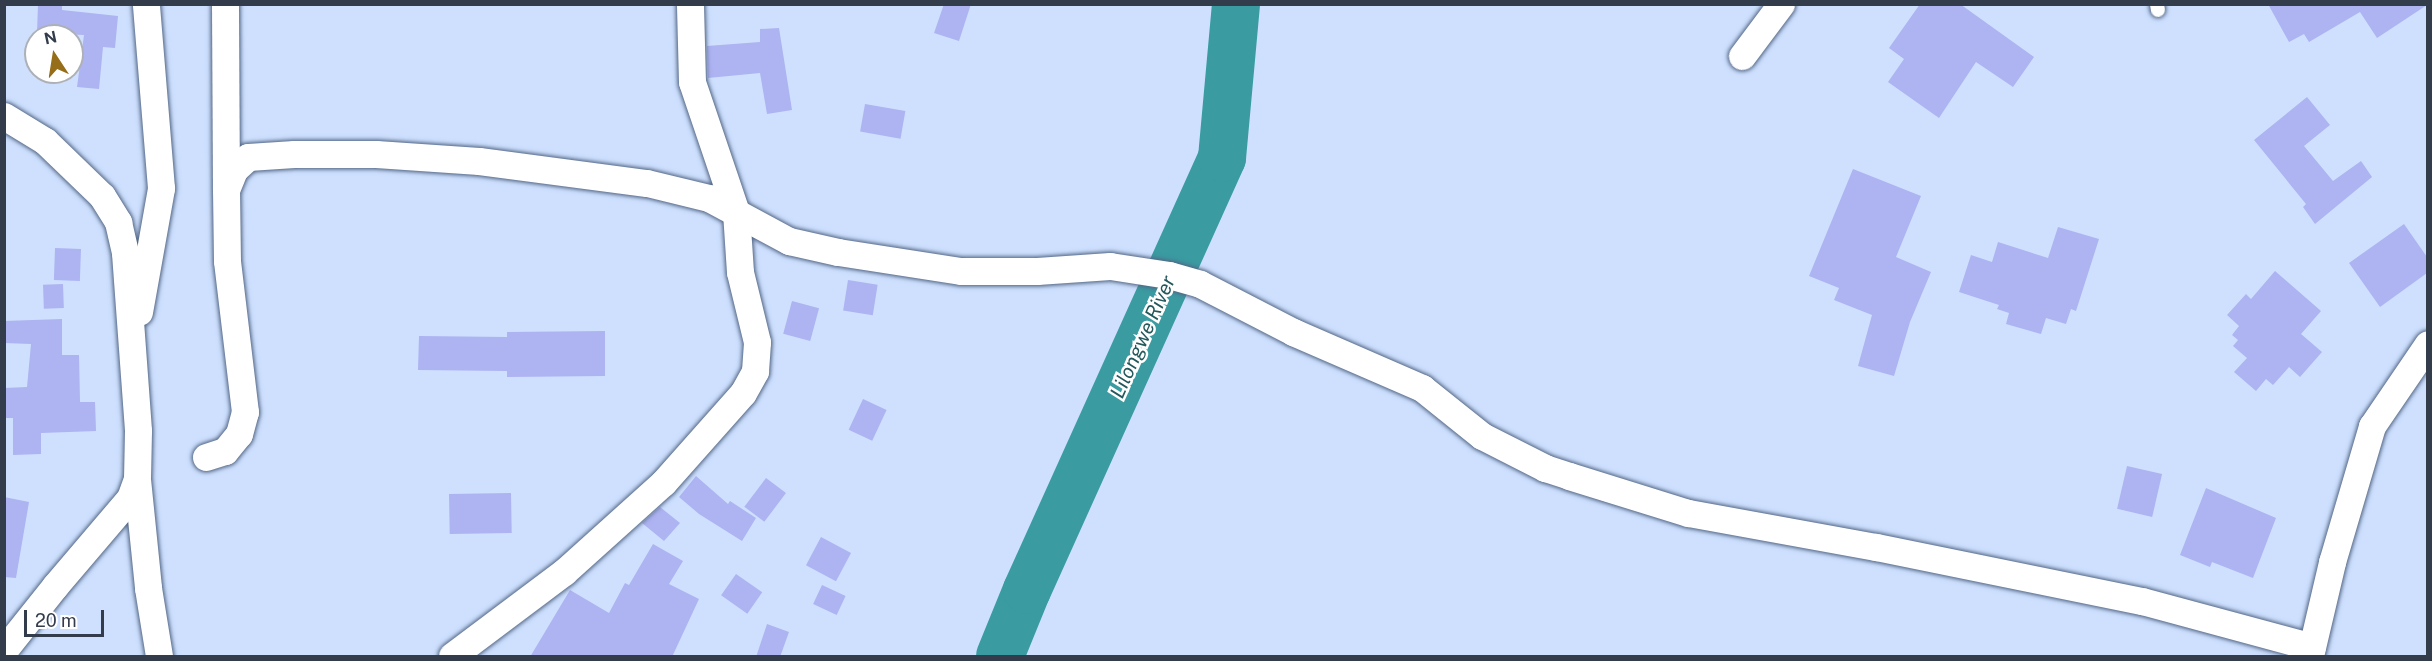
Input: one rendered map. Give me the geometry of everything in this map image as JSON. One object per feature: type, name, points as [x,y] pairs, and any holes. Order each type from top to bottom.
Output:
[{"type":"street","points":[[132,352],[161,188],[146,4]]},
{"type":"street","points":[[206,458],[225,451],[239,434],[245,412],[227,261],[225,4]]},
{"type":"street","points":[[452,657],[564,572],[663,483],[742,393],[755,372],[757,342],[740,272],[736,212],[692,82],[690,4]]},
{"type":"street","points":[[1742,56],[1781,4]]},
{"type":"street","points":[[4,116],[45,141],[102,196],[118,222],[125,254],[138,431],[137,479],[148,588],[159,657]]},
{"type":"street","points":[[226,190],[234,170],[248,157],[294,154],[376,154],[479,161],[647,183],[709,198],[789,241],[849,254],[961,271],[1037,271],[1110,266],[1190,281],[1311,340],[1422,388],[1482,436],[1545,468],[1569,476],[1688,513],[1876,547],[2142,601],[2311,652],[2332,562],[2372,426],[2427,344]]},
{"type":"street","points":[[4,650],[130,498],[137,479]]},
{"type":"building","points":[[38,4],[62,4],[62,10],[118,16],[115,48],[103,47],[99,89],[77,87],[77,84],[84,84],[84,24],[37,24]]},
{"type":"building","points":[[944,4],[971,4],[959,41],[934,33]]},
{"type":"building","points":[[1920,4],[1960,4],[2034,57],[2013,87],[1976,62],[1939,118],[1888,82],[1904,59],[1889,48]]},
{"type":"building","points":[[2268,4],[2427,5],[2377,38],[2360,12],[2309,42],[2304,34],[2289,42]]},
{"type":"building","points":[[779,28],[792,110],[767,114],[760,73],[708,78],[707,46],[760,42],[760,29]]},
{"type":"building","points":[[2307,97],[2330,125],[2304,146],[2333,181],[2361,161],[2372,177],[2315,224],[2303,207],[2306,204],[2254,140]]},
{"type":"building","points":[[865,104],[905,111],[901,139],[860,132]]},
{"type":"building","points":[[1853,169],[1921,196],[1896,257],[1931,272],[1910,322],[1894,376],[1858,366],[1872,315],[1834,300],[1839,288],[1809,276]]},
{"type":"building","points":[[2404,224],[2427,257],[2427,273],[2380,307],[2349,263]]},
{"type":"building","points":[[2058,227],[2099,239],[2076,311],[2071,309],[2066,324],[2046,318],[2041,334],[2006,324],[2009,313],[1997,309],[1999,305],[1959,292],[1971,255],[1992,262],[1998,242],[2048,258]]},
{"type":"building","points":[[55,248],[81,249],[80,281],[54,280]]},
{"type":"building","points":[[2275,271],[2321,311],[2301,334],[2322,352],[2300,377],[2289,367],[2273,385],[2266,379],[2256,391],[2234,372],[2247,358],[2233,346],[2238,340],[2232,335],[2239,326],[2227,315],[2246,294],[2251,299]]},
{"type":"building","points":[[848,280],[878,285],[873,315],[843,311]]},
{"type":"building","points":[[63,284],[64,308],[44,309],[43,285]]},
{"type":"building","points":[[792,301],[819,308],[810,341],[783,334]]},
{"type":"building","points":[[62,319],[62,355],[79,355],[80,402],[95,402],[96,431],[41,433],[41,454],[13,455],[13,418],[4,418],[4,388],[27,387],[31,344],[4,343],[4,321]]},
{"type":"building","points":[[605,331],[605,376],[507,377],[507,371],[418,370],[419,336],[507,337],[507,332]]},
{"type":"building","points":[[863,399],[887,410],[872,441],[849,430]]},
{"type":"building","points":[[2127,466],[2162,474],[2152,517],[2117,509]]},
{"type":"building","points":[[696,476],[728,504],[730,501],[756,518],[742,541],[699,514],[679,497]]},
{"type":"building","points":[[766,478],[786,493],[764,522],[744,507]]},
{"type":"building","points":[[2206,488],[2276,518],[2253,578],[2212,562],[2210,567],[2180,555]]},
{"type":"building","points":[[511,493],[512,533],[450,534],[449,494]]},
{"type":"building","points":[[4,497],[29,502],[16,578],[4,577]]},
{"type":"building","points":[[660,507],[680,523],[664,541],[642,523]]},
{"type":"building","points":[[821,537],[851,553],[836,581],[806,565]]},
{"type":"building","points":[[653,544],[683,561],[669,584],[699,599],[672,657],[530,657],[570,590],[609,613],[625,583],[629,585]]},
{"type":"building","points":[[736,574],[762,592],[747,614],[721,595]]},
{"type":"building","points":[[822,585],[846,596],[837,615],[813,604]]},
{"type":"building","points":[[767,624],[789,632],[780,657],[756,657]]},
{"type":"waterway","name":"Lilongwe River","points":[[1000,656],[1027,590],[1222,158],[1236,4]]}]
